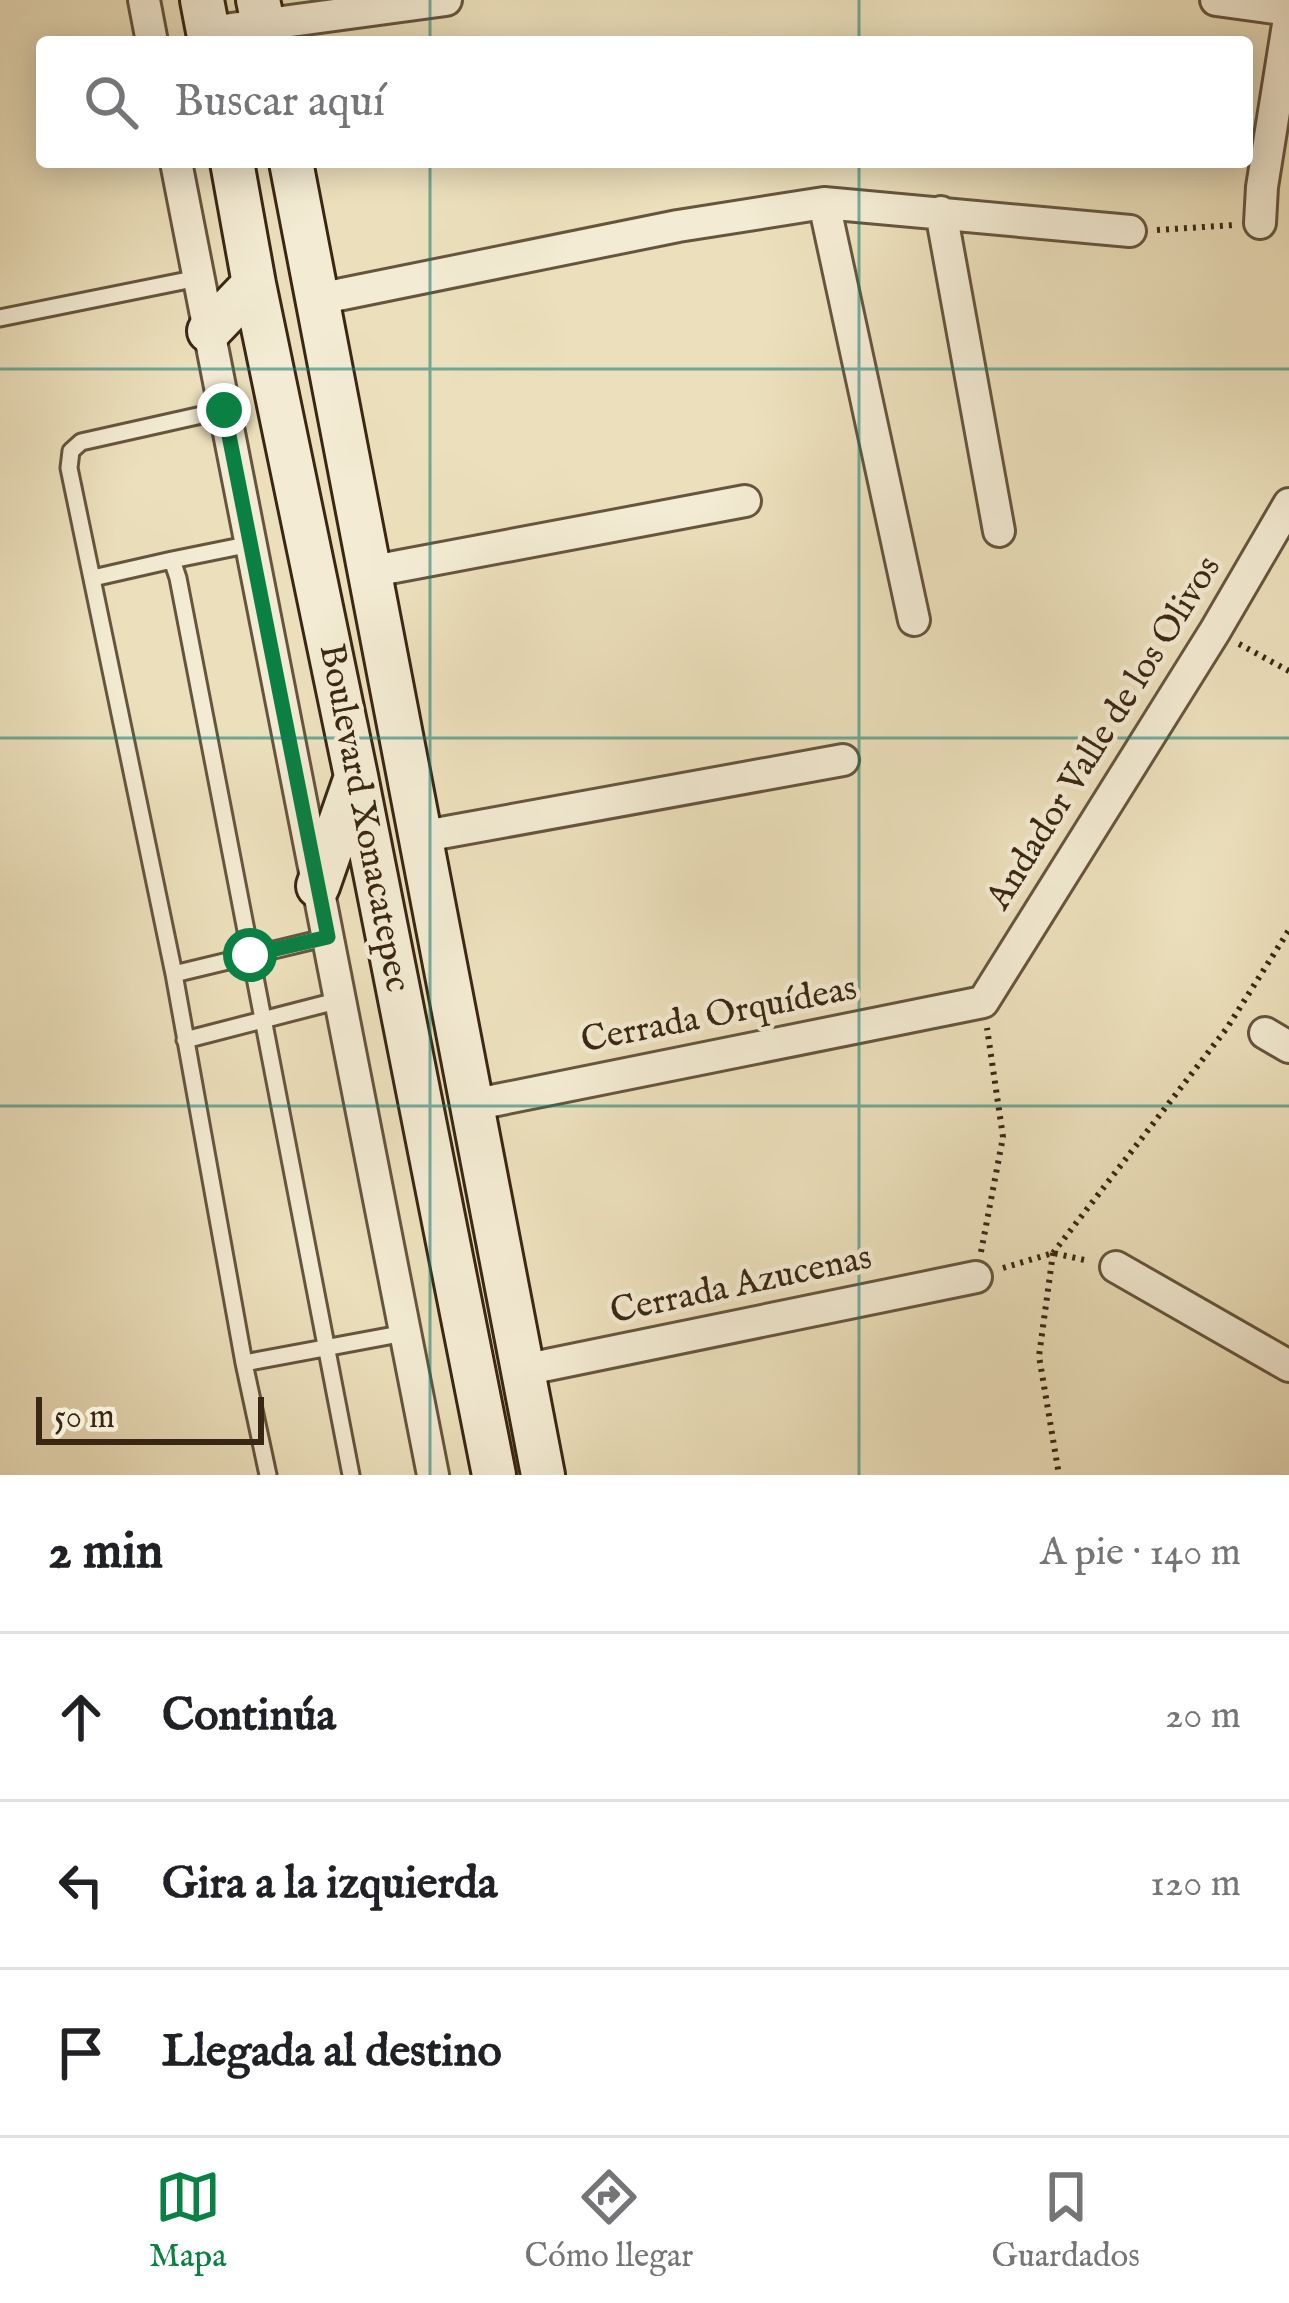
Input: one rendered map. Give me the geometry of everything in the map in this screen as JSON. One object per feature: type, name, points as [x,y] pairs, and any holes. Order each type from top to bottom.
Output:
[{"type":"main road","name":"Boulevard Xonacatepec","points":[[233,168],[494,1475]]},
{"type":"main road","name":"Boulevard Xonacatepec","points":[[292,168],[543,1475]]},
{"type":"main road","points":[[209,332],[254,284]]},
{"type":"main road","points":[[318,886],[356,776]]},
{"type":"street","points":[[144,0],[151,36]]},
{"type":"street","points":[[207,25],[446,0]]},
{"type":"street","points":[[1216,0],[1289,14],[1260,224]]},
{"type":"street","points":[[177,168],[433,1475]]},
{"type":"street","points":[[824,203],[914,620]]},
{"type":"street","points":[[318,299],[678,226],[824,203],[1130,231]]},
{"type":"street","points":[[941,212],[999,531]]},
{"type":"street","points":[[368,572],[745,501]]},
{"type":"street","name":"Andador Valle de los Olivos","points":[[983,1002],[1289,504]]},
{"type":"street","points":[[419,837],[843,760]]},
{"type":"street","name":"Cerrada Orquídeas","points":[[472,1105],[983,1002]]},
{"type":"street","points":[[1116,1267],[1289,1366]]},
{"type":"street","name":"Cerrada Azucenas","points":[[523,1370],[976,1277]]},
{"type":"lane","points":[[0,318],[198,278]]},
{"type":"lane","points":[[224,410],[81,442],[71,451],[68,468],[174,974],[268,1475]]},
{"type":"lane","points":[[93,578],[251,544]]},
{"type":"lane","points":[[172,560],[351,1475]]},
{"type":"lane","points":[[174,974],[328,937]]},
{"type":"lane","points":[[185,1040],[340,1000]]},
{"type":"lane","points":[[244,1364],[406,1334]]},
{"type":"path","points":[[1130,231],[1260,224]]},
{"type":"path","points":[[1215,631],[1289,671]]},
{"type":"path","points":[[1059,1475],[1039,1356],[1053,1252],[1227,1028],[1289,930]]},
{"type":"path","points":[[983,1002],[1004,1137],[976,1277],[1053,1252]]},
{"type":"route","points":[[224,410],[328,937],[250,955]]}]
